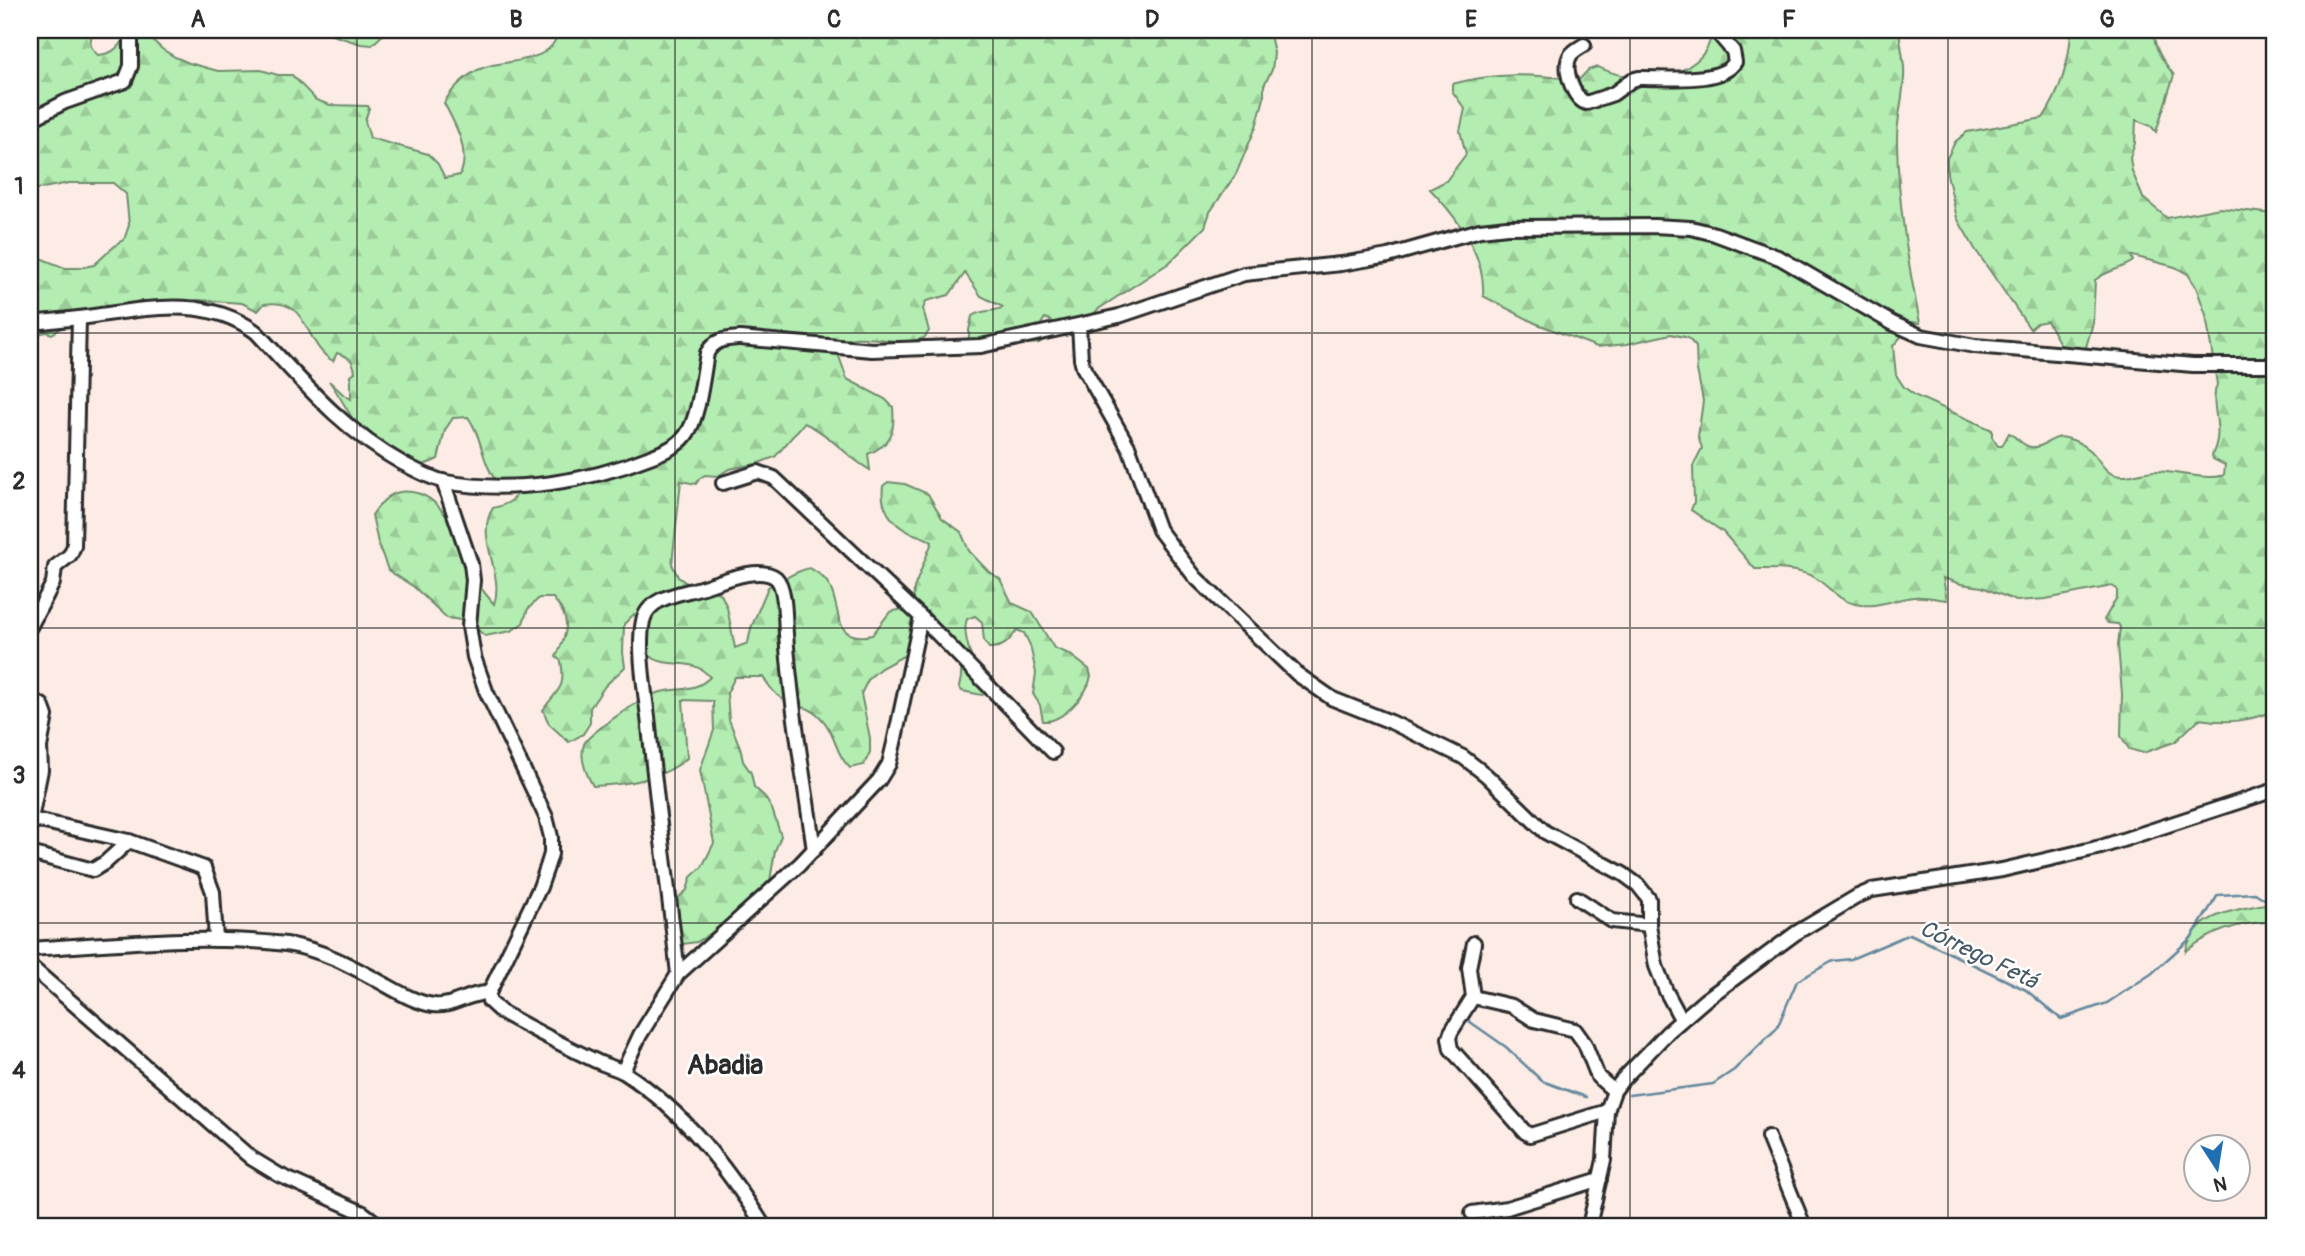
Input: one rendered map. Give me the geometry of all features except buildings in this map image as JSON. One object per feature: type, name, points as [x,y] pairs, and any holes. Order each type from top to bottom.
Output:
[{"type":"street","points":[[30,120],[65,102],[125,81],[131,66],[131,30]]},
{"type":"street","points":[[1584,45],[1573,52],[1568,63],[1572,88],[1579,99],[1586,103],[1613,93],[1639,78],[1704,76],[1732,67],[1735,62],[1733,51],[1715,30]]},
{"type":"street","points":[[30,323],[156,307],[190,307],[225,314],[243,322],[256,332],[343,424],[366,442],[404,464],[443,481],[479,486],[534,484],[582,478],[637,462],[675,445],[689,430],[707,353],[715,342],[727,338],[872,350],[981,346],[1119,316],[1244,274],[1341,264],[1388,256],[1480,230],[1507,228],[1666,227],[1691,228],[1714,233],[1780,258],[1892,324],[1921,336],[1975,346],[2193,365],[2275,365]]},
{"type":"street","points":[[30,627],[52,583],[55,567],[70,555],[74,546],[79,318]]},
{"type":"street","points":[[1079,326],[1083,367],[1129,448],[1159,530],[1195,577],[1315,688],[1333,699],[1391,722],[1462,757],[1486,775],[1545,832],[1623,874],[1638,885],[1648,899],[1656,967],[1681,1019]]},
{"type":"street","points":[[723,482],[758,472],[774,478],[921,617],[1053,752]]},
{"type":"street","points":[[443,481],[471,564],[473,580],[469,626],[474,657],[486,691],[546,817],[551,836],[551,854],[540,887],[489,993],[492,1006],[598,1062],[622,1071],[679,1114],[704,1140],[764,1226]]},
{"type":"street","points":[[678,974],[644,676],[643,620],[652,605],[666,598],[747,574],[762,573],[774,576],[779,582],[783,594],[786,648],[814,850]]},
{"type":"street","points":[[622,1071],[640,1035],[678,974],[814,850],[879,780],[889,764],[921,617]]},
{"type":"street","points":[[30,699],[42,705],[46,716],[40,747],[41,770],[30,819],[130,841],[204,868],[213,892],[216,940]]},
{"type":"street","points":[[1589,1226],[1604,1160],[1606,1111],[1614,1091],[1681,1019],[1796,933],[1858,896],[1872,891],[2002,870],[2101,847],[2275,790]]},
{"type":"street","points":[[30,853],[93,870],[130,841]]},
{"type":"street","points":[[1577,898],[1612,921],[1649,925]]},
{"type":"street","points":[[30,949],[216,940],[287,944],[318,952],[413,1000],[431,1005],[442,1006],[476,993],[489,993]]},
{"type":"street","points":[[675,942],[686,950],[701,951]]},
{"type":"street","points":[[1474,943],[1469,968],[1473,997],[1451,1032],[1451,1049],[1525,1132],[1536,1134],[1606,1111]]},
{"type":"street","points":[[30,966],[251,1158],[279,1175],[363,1213],[380,1226]]},
{"type":"street","points":[[1473,997],[1504,1003],[1534,1020],[1576,1031],[1585,1044],[1598,1077],[1614,1091]]},
{"type":"street","points":[[1768,1138],[1804,1226]]},
{"type":"street","points":[[1472,1213],[1507,1208],[1600,1179]]},
{"type":"green space","points":[[30,30],[93,30],[91,44],[98,55],[117,48],[128,30],[142,30],[162,49],[189,63],[218,71],[261,70],[278,75],[292,75],[316,100],[330,105],[368,106],[365,121],[370,138],[428,154],[438,164],[445,178],[460,175],[464,157],[460,138],[444,103],[452,91],[467,77],[485,67],[540,55],[555,41],[558,30],[1269,30],[1274,53],[1272,70],[1264,85],[1264,98],[1256,127],[1236,174],[1210,212],[1205,227],[1169,263],[1097,310],[1079,335],[1045,318],[1041,324],[1048,335],[1039,343],[969,344],[972,316],[1003,307],[981,296],[965,273],[949,295],[926,301],[923,309],[929,331],[924,338],[901,341],[856,338],[835,345],[847,379],[885,399],[893,407],[890,436],[882,446],[868,454],[870,470],[804,423],[775,457],[729,469],[718,476],[705,475],[696,484],[681,481],[672,564],[678,577],[694,588],[708,588],[721,594],[727,607],[735,648],[748,643],[751,628],[768,587],[810,568],[828,584],[834,596],[840,623],[850,634],[872,635],[890,612],[907,608],[913,611],[914,588],[932,542],[898,525],[885,508],[883,486],[888,482],[905,484],[928,494],[942,518],[961,532],[969,551],[988,571],[1000,579],[1012,603],[1032,612],[1054,648],[1069,654],[1089,669],[1089,683],[1080,699],[1058,717],[1043,721],[1040,705],[1033,694],[1036,673],[1030,645],[1024,633],[1017,630],[1003,645],[989,648],[984,641],[982,622],[975,616],[967,619],[966,636],[971,656],[987,693],[982,695],[962,691],[959,687],[961,665],[958,656],[923,617],[907,654],[869,678],[861,694],[870,738],[870,752],[864,765],[850,768],[841,756],[829,729],[816,713],[781,698],[763,677],[735,677],[727,693],[729,720],[754,787],[772,809],[781,836],[775,851],[770,881],[763,894],[710,934],[697,942],[683,944],[678,931],[674,902],[687,890],[691,877],[702,867],[714,843],[700,770],[714,730],[713,701],[683,700],[687,758],[667,772],[630,783],[593,786],[582,755],[588,739],[616,716],[654,694],[691,688],[710,677],[695,666],[665,662],[648,655],[642,627],[634,614],[624,624],[625,667],[605,686],[590,708],[590,723],[583,734],[569,742],[549,724],[543,710],[559,688],[562,678],[561,661],[556,657],[565,633],[566,620],[553,598],[539,598],[528,609],[523,623],[511,631],[485,636],[468,621],[447,618],[414,587],[388,570],[372,515],[384,500],[399,492],[425,496],[445,514],[477,581],[494,604],[496,580],[488,543],[488,519],[493,508],[515,498],[521,484],[500,486],[489,469],[468,417],[453,418],[445,430],[438,459],[417,466],[399,466],[384,458],[360,431],[329,381],[351,399],[351,375],[355,372],[352,361],[337,353],[333,361],[316,344],[298,314],[279,303],[264,304],[258,311],[242,303],[198,300],[68,323],[52,334],[46,332],[30,336],[30,254],[65,268],[94,265],[124,240],[129,225],[126,194],[113,183],[69,183],[30,188]]},
{"type":"green space","points":[[330,30],[388,30],[372,45],[329,34]]},
{"type":"green space","points":[[1711,30],[1899,30],[1904,76],[1897,133],[1899,188],[1920,323],[1904,324],[1905,332],[1893,346],[1896,375],[1904,387],[1916,396],[1992,430],[1992,437],[1998,446],[2002,446],[2009,433],[2031,447],[2061,437],[2088,448],[2105,469],[2117,476],[2155,471],[2218,477],[2224,475],[2225,465],[2213,459],[2212,455],[2217,435],[2214,401],[2217,384],[2206,315],[2188,274],[2175,267],[2131,256],[2133,261],[2095,280],[2093,323],[2084,354],[2072,357],[2060,344],[2047,321],[2037,323],[2030,329],[1975,249],[1957,218],[1947,174],[1947,158],[1955,142],[1967,132],[2043,118],[2063,76],[2071,30],[2154,30],[2157,48],[2174,75],[2156,132],[2151,126],[2136,120],[2135,143],[2130,158],[2132,171],[2143,198],[2167,218],[2220,208],[2275,214],[2275,711],[2238,721],[2199,719],[2175,742],[2143,753],[2129,749],[2121,736],[2122,694],[2118,645],[2120,627],[2104,620],[2117,597],[2117,589],[2112,586],[2046,599],[2016,601],[1982,587],[1943,578],[1947,600],[1914,597],[1877,605],[1862,605],[1843,599],[1807,574],[1755,569],[1723,532],[1691,510],[1694,502],[1693,466],[1702,448],[1698,437],[1703,401],[1696,347],[1688,338],[1671,334],[1627,344],[1597,347],[1535,323],[1483,296],[1480,266],[1474,251],[1450,211],[1430,189],[1446,181],[1466,154],[1460,131],[1465,109],[1452,91],[1452,84],[1484,77],[1515,75],[1579,80],[1588,70],[1597,67],[1623,75],[1638,70],[1657,76],[1669,75],[1687,67],[1702,55],[1707,48]]},
{"type":"green space","points":[[2275,902],[2275,922],[2251,923],[2228,929],[2206,938],[2186,951],[2199,927],[2209,920],[2235,910]]},
{"type":"waterway","name":"Córrego Fetá","points":[[1629,1095],[1713,1084],[1734,1070],[1777,1028],[1797,981],[1833,961],[1851,959],[1910,934],[2026,990],[2061,1019],[2107,1003],[2151,974],[2191,938],[2218,895],[2255,893],[2275,906]]},
{"type":"waterway","name":"Córrego Fetá","points":[[1466,1019],[1506,1047],[1542,1081],[1586,1097]]},
{"type":"district","name":"Abadia","points":[[725,1064]]}]
